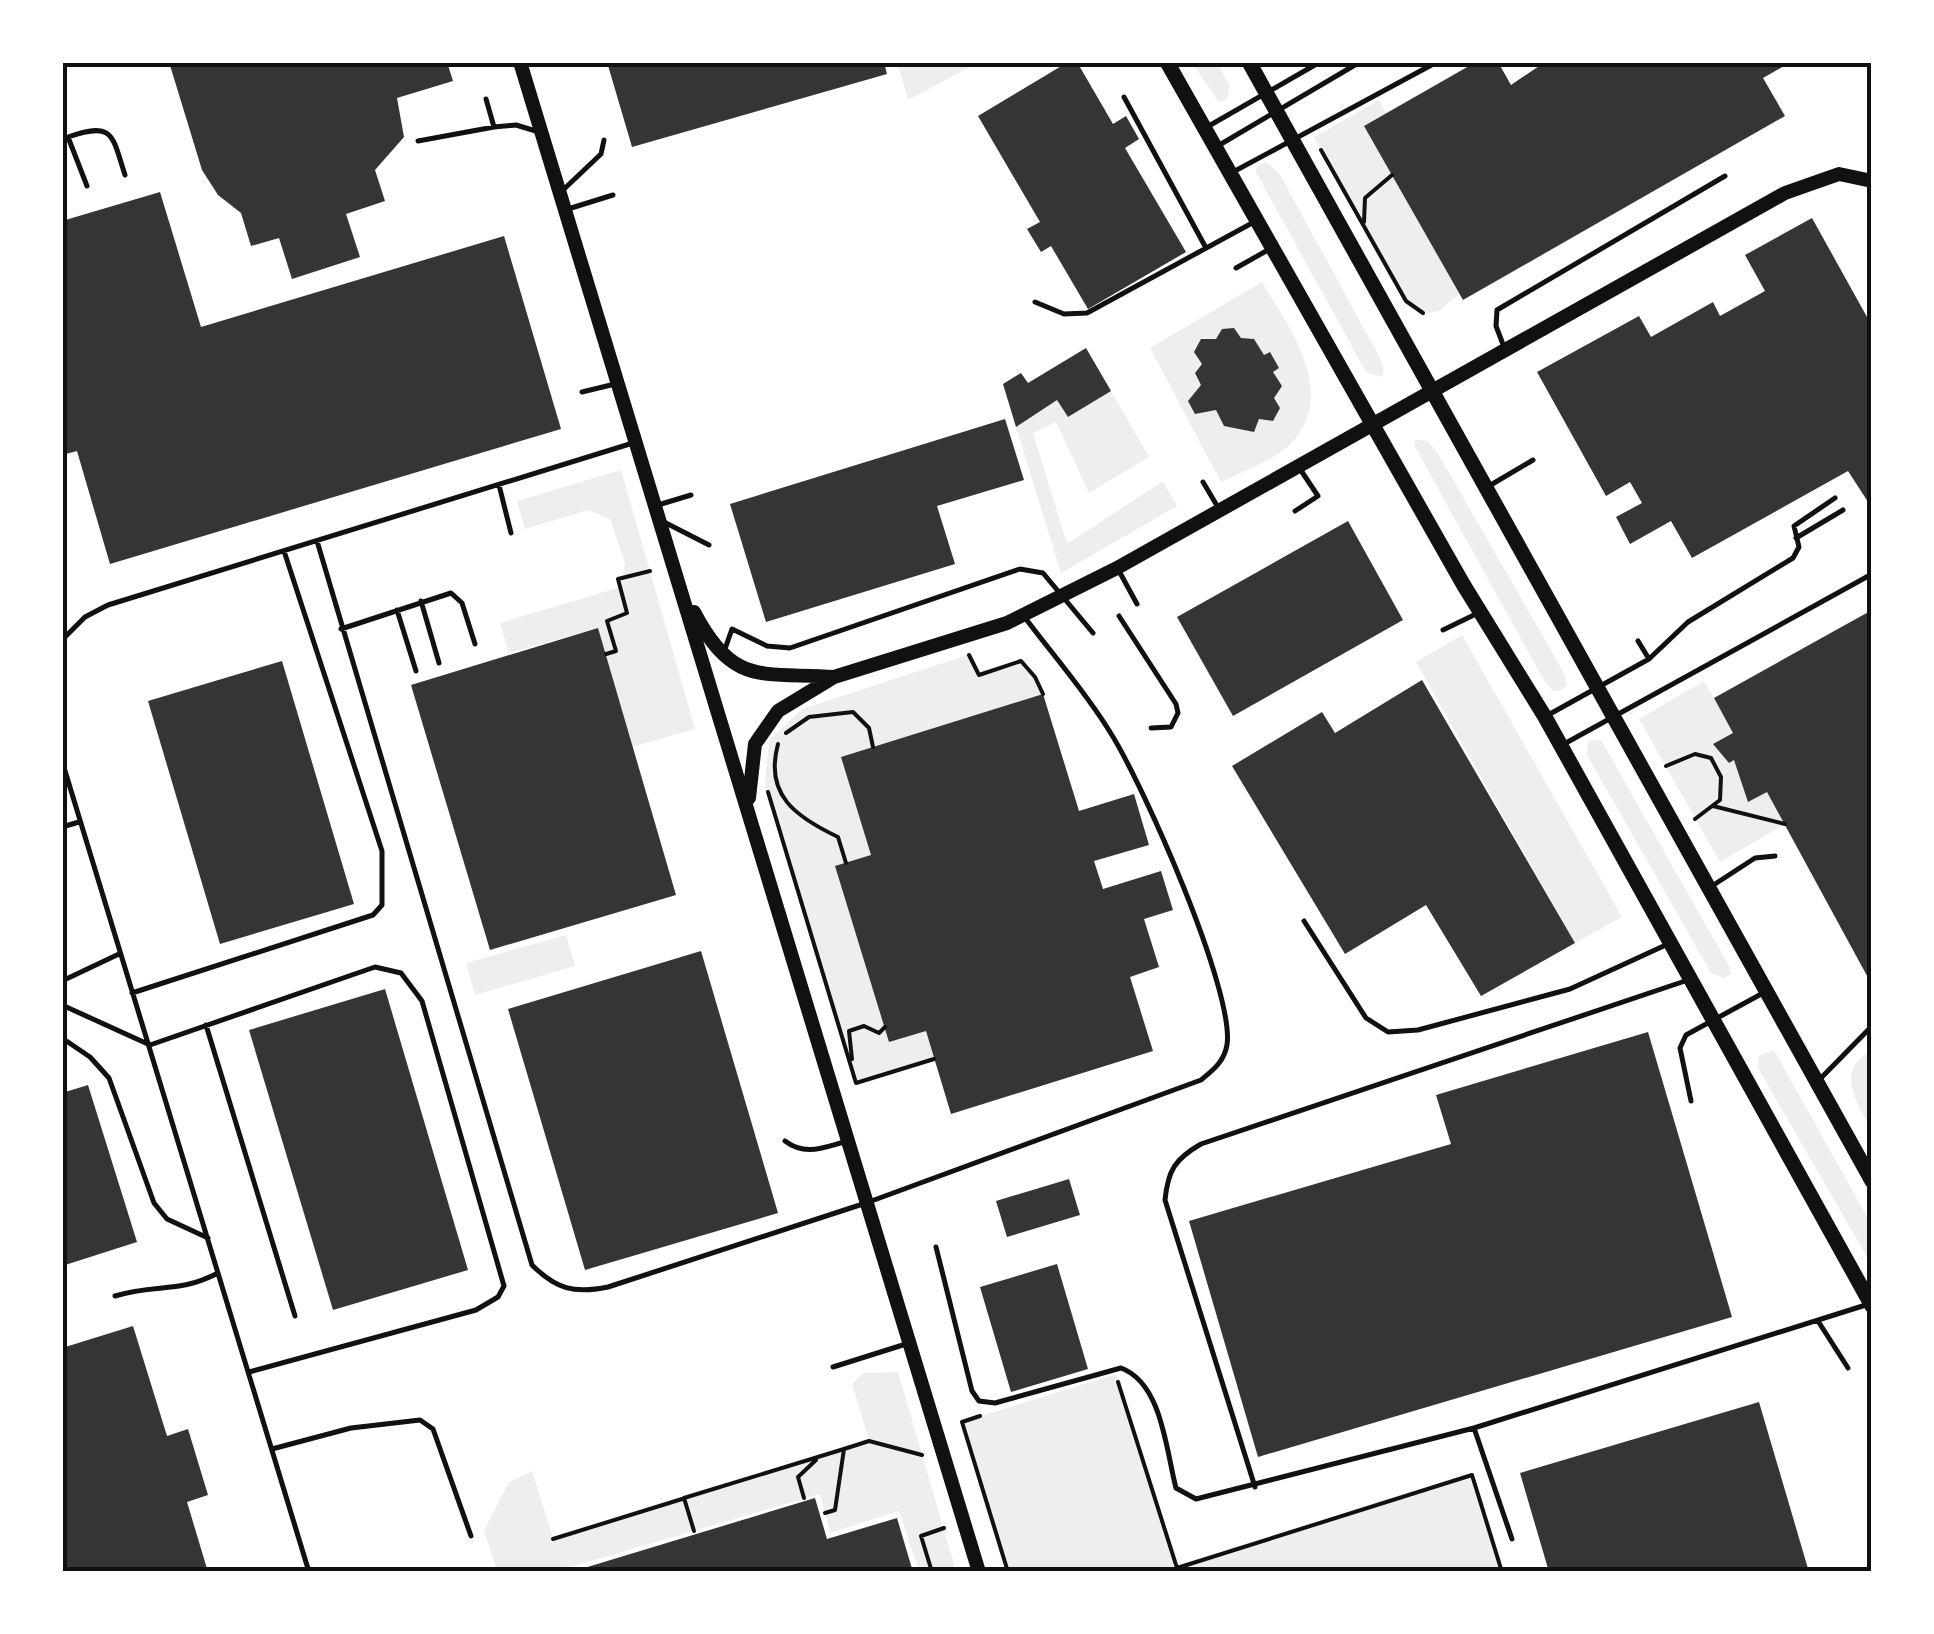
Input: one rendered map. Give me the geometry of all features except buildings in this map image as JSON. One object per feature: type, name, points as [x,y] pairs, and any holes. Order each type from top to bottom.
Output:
[{"type":"main road","points":[[1167,62],[1372,426],[1545,716],[1871,1305]]},
{"type":"main road","points":[[1249,62],[1872,1181]]},
{"type":"street","points":[[520,62],[979,1572]]},
{"type":"street","points":[[749,814],[750,766],[763,728],[778,711],[834,677],[1023,615],[1065,595],[1221,512],[1785,193],[1838,174],[1872,181]]},
{"type":"street","points":[[678,580],[722,656],[744,671],[764,676],[834,677]]},
{"type":"lane","points":[[1205,128],[1320,62]]},
{"type":"lane","points":[[1216,147],[1360,62]]},
{"type":"lane","points":[[1230,173],[1437,62]]},
{"type":"lane","points":[[1124,98],[1206,248]]},
{"type":"lane","points":[[486,99],[494,127]]},
{"type":"lane","points":[[418,142],[494,127],[516,126],[542,132]]},
{"type":"lane","points":[[86,186],[65,139],[91,129],[106,130],[112,135],[124,175]]},
{"type":"lane","points":[[560,193],[592,164],[604,140]]},
{"type":"lane","points":[[1505,350],[1495,320],[1502,306],[1725,176]]},
{"type":"lane","points":[[565,210],[613,195]]},
{"type":"lane","points":[[1035,302],[1064,314],[1087,313],[1256,221]]},
{"type":"lane","points":[[1236,268],[1272,248]]},
{"type":"lane","points":[[582,392],[618,384]]},
{"type":"lane","points":[[62,640],[85,618],[108,605],[636,442]]},
{"type":"lane","points":[[1486,488],[1533,460]]},
{"type":"lane","points":[[1295,511],[1318,496],[1298,466]]},
{"type":"lane","points":[[1203,482],[1221,512]]},
{"type":"lane","points":[[498,485],[511,532]]},
{"type":"lane","points":[[691,495],[657,513],[708,545]]},
{"type":"lane","points":[[1545,716],[1648,659],[1688,622],[1793,558],[1798,553],[1793,530],[1800,520],[1835,498]]},
{"type":"lane","points":[[1796,538],[1843,510]]},
{"type":"lane","points":[[317,541],[532,1264],[549,1283],[565,1290],[608,1288],[866,1203],[1200,1080],[1219,1065],[1227,1045],[1226,1009],[1153,808],[1110,730],[1023,615]]},
{"type":"lane","points":[[132,993],[374,915],[382,906],[382,851],[284,551]]},
{"type":"lane","points":[[1117,568],[1137,604]]},
{"type":"lane","points":[[722,656],[732,629],[767,646],[790,648],[1020,569],[1043,573],[1093,633]]},
{"type":"lane","points":[[1561,746],[1872,574]]},
{"type":"lane","points":[[342,629],[450,594],[458,597],[476,644]]},
{"type":"lane","points":[[422,601],[439,664]]},
{"type":"lane","points":[[397,610],[416,671]]},
{"type":"lane","points":[[1443,630],[1480,612]]},
{"type":"lane","points":[[1119,616],[1176,704],[1178,713],[1171,727],[1151,728]]},
{"type":"lane","points":[[1638,641],[1648,659]]},
{"type":"lane","points":[[62,761],[308,1572]]},
{"type":"lane","points":[[62,827],[79,822]]},
{"type":"lane","points":[[1710,888],[1755,858],[1775,856]]},
{"type":"lane","points":[[1304,922],[1366,1018],[1388,1032],[1418,1030],[1570,988],[1670,943]]},
{"type":"lane","points":[[62,981],[119,954]]},
{"type":"lane","points":[[62,1005],[150,1044],[363,970],[390,968],[400,973],[422,1001],[504,1286],[498,1297],[476,1310],[248,1372]]},
{"type":"lane","points":[[1255,1487],[1166,1200],[1168,1173],[1179,1157],[1201,1144],[1691,979]]},
{"type":"lane","points":[[1690,1101],[1680,1048],[1686,1035],[1712,1016],[1767,991]]},
{"type":"lane","points":[[206,1025],[296,1316]]},
{"type":"lane","points":[[1818,1081],[1872,1026]]},
{"type":"lane","points":[[62,1038],[90,1057],[109,1078],[154,1203],[167,1219],[208,1238]]},
{"type":"lane","points":[[785,1141],[796,1150],[810,1152],[847,1142]]},
{"type":"lane","points":[[936,1246],[972,1390],[979,1401],[995,1402],[1121,1368],[1149,1388],[1176,1488],[1184,1496],[1196,1499],[1474,1428],[1871,1305]]},
{"type":"lane","points":[[115,1296],[162,1286],[182,1289],[218,1273]]},
{"type":"lane","points":[[1818,1320],[1848,1368]]},
{"type":"lane","points":[[833,1367],[910,1343]]},
{"type":"lane","points":[[272,1449],[351,1428],[420,1420],[433,1429],[471,1536]]},
{"type":"lane","points":[[1474,1428],[1512,1539]]},
{"type":"path","points":[[1314,137],[1406,302],[1423,313]]},
{"type":"path","points":[[1364,226],[1365,198],[1392,175]]},
{"type":"path","points":[[606,654],[616,651],[607,621],[627,613],[618,580],[650,571]]},
{"type":"path","points":[[953,659],[970,654],[979,676],[1021,662],[1035,677],[1042,694]]},
{"type":"path","points":[[846,863],[838,836],[789,809],[773,775],[775,755],[780,738],[793,726],[836,710],[854,712],[869,728],[874,747]]},
{"type":"path","points":[[777,730],[785,721]]},
{"type":"path","points":[[1666,766],[1695,754],[1711,758],[1721,777],[1720,800],[1695,819]]},
{"type":"path","points":[[765,784],[856,1083]]},
{"type":"path","points":[[1713,806],[1785,824]]},
{"type":"path","points":[[856,1083],[849,1031],[864,1026],[879,1033],[885,1027]]},
{"type":"path","points":[[856,1083],[934,1059]]},
{"type":"path","points":[[1116,1374],[1177,1568],[1472,1475],[1502,1572]]},
{"type":"path","points":[[996,1411],[962,1422],[1008,1572]]},
{"type":"path","points":[[553,1539],[870,1441],[922,1455]]},
{"type":"path","points":[[825,1512],[836,1510],[844,1449]]},
{"type":"path","points":[[804,1498],[798,1477],[820,1456]]},
{"type":"path","points":[[689,1496],[684,1498],[694,1531]]},
{"type":"path","points":[[920,1572],[932,1570],[920,1536],[944,1528]]},
{"type":"shaded area","points":[[897,62],[977,62],[977,63],[908,100]]},
{"type":"shaded area","points":[[1192,63],[1217,63],[1230,86],[1227,100],[1219,102]]},
{"type":"shaded area","points":[[1379,100],[1386,114],[1365,127],[1459,294],[1439,311],[1423,313],[1406,301],[1314,137]]},
{"type":"shaded area","points":[[1266,162],[1279,173],[1379,356],[1384,371],[1381,377],[1366,372],[1256,172],[1257,166]]},
{"type":"shaded area","points":[[1262,282],[1304,358],[1311,400],[1306,420],[1288,446],[1221,482],[1150,348]]},
{"type":"shaded area","points":[[1111,391],[1149,457],[1089,493],[1056,422],[1033,433],[1067,544],[1163,481],[1177,506],[1061,573],[1016,427],[1057,400],[1068,417]]},
{"type":"shaded area","points":[[1416,440],[1427,441],[1437,452],[1564,673],[1567,685],[1560,691],[1553,691],[1545,682],[1414,445]]},
{"type":"shaded area","points":[[621,470],[695,729],[632,747],[598,628],[509,653],[500,623],[621,587],[625,563],[610,519],[588,510],[525,529],[517,501]]},
{"type":"shaded area","points":[[1462,635],[1622,917],[1575,943],[1416,662]]},
{"type":"shaded area","points":[[971,654],[979,675],[1021,661],[1043,694],[841,757],[871,855],[889,1041],[926,1031],[934,1059],[856,1083],[765,784],[769,740],[802,709]]},
{"type":"shaded area","points":[[1704,681],[1785,824],[1720,862],[1639,719]]},
{"type":"shaded area","points":[[1601,740],[1729,966],[1731,974],[1724,978],[1711,973],[1587,755],[1588,741]]},
{"type":"shaded area","points":[[566,935],[575,966],[475,995],[466,963]]},
{"type":"shaded area","points":[[1774,1050],[1871,1224],[1871,1264],[1758,1068],[1759,1056]]},
{"type":"shaded area","points":[[1871,1051],[1871,1130],[1855,1098],[1851,1077],[1853,1067]]},
{"type":"shaded area","points":[[898,1372],[956,1571],[919,1571],[899,1511],[830,1533],[820,1494],[557,1571],[497,1571],[484,1530],[509,1482],[532,1471],[553,1538],[869,1440],[852,1384],[863,1373]]},
{"type":"shaded area","points":[[1116,1374],[1177,1568],[1472,1475],[1502,1571],[1008,1571],[962,1422]]}]
